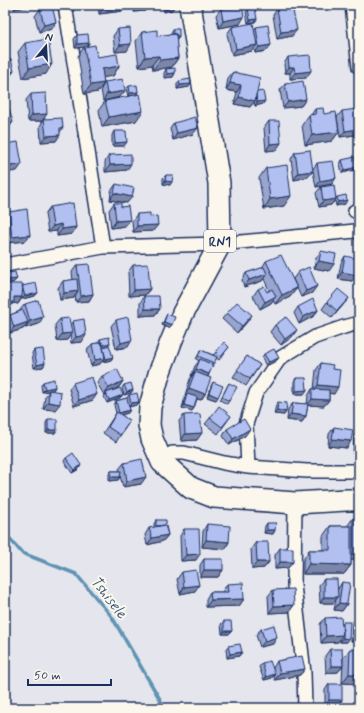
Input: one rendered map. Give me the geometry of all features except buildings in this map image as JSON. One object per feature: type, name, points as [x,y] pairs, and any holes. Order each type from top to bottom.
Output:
[{"type":"highway","name":"RN1","points":[[190,5],[219,184],[220,244],[183,313],[159,374],[150,406],[149,426],[152,439],[162,462],[191,488],[214,497],[295,503],[359,500]]},
{"type":"street","points":[[65,5],[103,247]]},
{"type":"street","points":[[352,5],[359,67]]},
{"type":"street","points":[[5,265],[103,247],[220,244],[355,231],[359,232]]},
{"type":"street","points":[[248,467],[246,424],[256,393],[280,358],[315,337],[359,323]]},
{"type":"street","points":[[162,462],[172,453],[184,453],[224,463],[248,467],[307,471],[359,470]]},
{"type":"street","points":[[295,503],[294,585],[304,673],[305,708]]},
{"type":"waterway","name":"Tshisele","points":[[5,533],[22,553],[76,574],[112,617],[165,708]]}]
